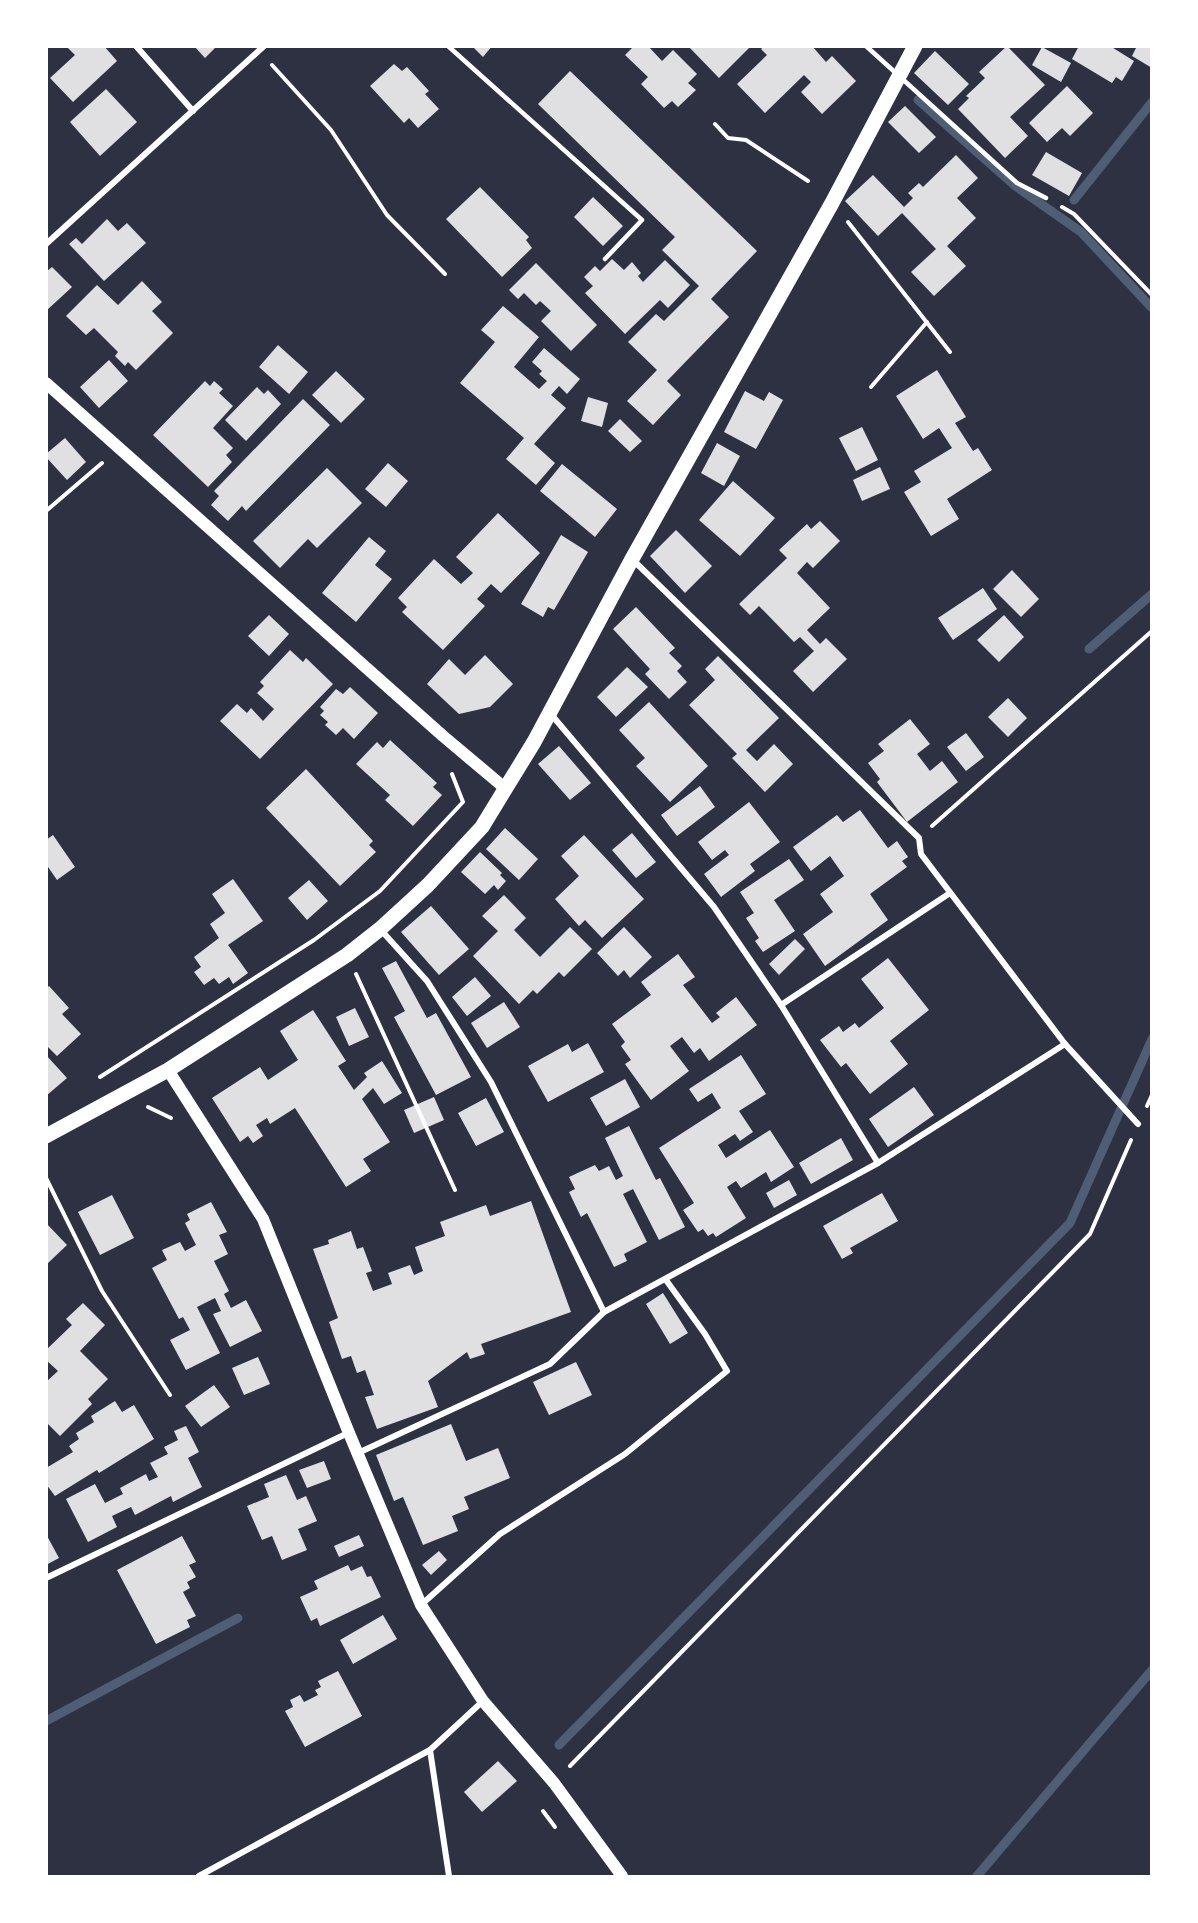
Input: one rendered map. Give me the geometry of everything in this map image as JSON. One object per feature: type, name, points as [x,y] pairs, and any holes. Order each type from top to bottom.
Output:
[{"type":"main road","points":[[46,1136],[168,1070],[347,955],[380,929],[428,885],[482,827],[550,712],[632,559],[832,203],[915,46]]},
{"type":"main road","points":[[46,383],[443,736],[506,789]]},
{"type":"main road","points":[[168,1070],[263,1219],[421,1605],[483,1701],[554,1783],[622,1876]]},
{"type":"street","points":[[136,46],[193,111]]},
{"type":"street","points":[[46,244],[261,49]]},
{"type":"street","points":[[632,559],[919,838],[921,854],[1065,1044],[1138,1124]]},
{"type":"street","points":[[550,712],[714,907],[781,1005],[878,1163]]},
{"type":"street","points":[[781,1005],[950,892]]},
{"type":"street","points":[[380,929],[427,981],[491,1082],[604,1312]]},
{"type":"street","points":[[358,1453],[550,1364],[604,1312],[878,1163],[1065,1044]]},
{"type":"street","points":[[421,1605],[500,1534],[625,1454],[727,1371],[705,1334],[666,1280]]},
{"type":"street","points":[[46,1578],[349,1433]]},
{"type":"street","points":[[199,1876],[430,1750],[483,1701]]},
{"type":"street","points":[[430,1750],[449,1876]]},
{"type":"lane","points":[[448,46],[642,220],[605,259]]},
{"type":"lane","points":[[866,46],[1017,183],[1046,198]]},
{"type":"path","points":[[261,49],[331,130],[387,215],[445,274]]},
{"type":"path","points":[[715,124],[728,138],[746,140],[808,180]]},
{"type":"path","points":[[1046,198],[1074,214],[1152,295]]},
{"type":"path","points":[[832,203],[950,352]]},
{"type":"path","points":[[871,387],[927,322]]},
{"type":"path","points":[[46,511],[109,456]]},
{"type":"path","points":[[919,838],[1152,631]]},
{"type":"path","points":[[96,1079],[314,940],[380,891],[463,802],[450,768]]},
{"type":"path","points":[[347,955],[455,1190]]},
{"type":"path","points":[[554,1783],[1090,1234],[1152,1095]]},
{"type":"path","points":[[139,1106],[149,1107],[173,1119]]},
{"type":"path","points":[[46,1178],[102,1291],[170,1395]]},
{"type":"building","points":[[66,46],[104,46],[117,61],[73,102],[50,78],[75,55]]},
{"type":"building","points":[[194,46],[217,46],[205,58]]},
{"type":"building","points":[[472,46],[492,46],[483,57]]},
{"type":"building","points":[[634,46],[648,46],[662,61],[673,50],[697,74],[688,83],[696,90],[678,107],[672,101],[664,108],[641,84],[648,77],[625,55]]},
{"type":"building","points":[[688,46],[751,46],[719,78]]},
{"type":"building","points":[[764,46],[812,46],[826,62],[832,56],[856,81],[822,114],[801,92],[811,82],[804,75],[765,113],[737,84],[767,55],[761,49]]},
{"type":"building","points":[[1007,46],[1045,85],[1010,117],[1028,136],[1005,158],[958,109],[969,98],[966,96],[985,78],[979,72]]},
{"type":"building","points":[[1079,46],[1110,46],[1134,61],[1122,81],[1116,77],[1112,83],[1072,59]]},
{"type":"building","points":[[1137,46],[1152,46],[1152,68],[1132,56]]},
{"type":"building","points":[[1042,47],[1071,63],[1061,82],[1032,65]]},
{"type":"building","points":[[935,51],[969,84],[948,105],[914,73]]},
{"type":"building","points":[[394,64],[402,71],[407,67],[429,91],[425,94],[439,109],[418,128],[409,118],[404,123],[370,86]]},
{"type":"building","points":[[570,71],[757,251],[711,299],[729,317],[667,381],[681,395],[653,425],[627,401],[657,370],[628,342],[656,314],[664,321],[699,286],[662,250],[675,237],[538,104]]},
{"type":"building","points":[[1067,86],[1093,113],[1070,136],[1062,128],[1047,142],[1029,123]]},
{"type":"building","points":[[106,89],[137,122],[100,156],[70,122]]},
{"type":"building","points":[[905,106],[936,137],[919,153],[888,122]]},
{"type":"building","points":[[1046,152],[1082,173],[1069,196],[1032,175]]},
{"type":"building","points":[[956,155],[978,178],[957,198],[976,218],[947,246],[966,266],[934,296],[911,272],[936,249],[902,213],[878,236],[845,201],[873,175],[904,207],[913,198],[908,193],[919,183],[923,187]]},
{"type":"building","points":[[480,187],[529,237],[526,240],[532,248],[502,277],[446,219]]},
{"type":"building","points":[[593,197],[623,226],[603,246],[574,217]]},
{"type":"building","points":[[107,219],[118,231],[127,223],[146,243],[104,281],[69,244],[76,238],[82,244]]},
{"type":"building","points":[[612,259],[624,270],[632,262],[641,273],[638,276],[643,282],[665,260],[690,285],[668,308],[660,300],[625,334],[585,293],[593,286],[584,277],[595,266],[600,271]]},
{"type":"building","points":[[536,263],[597,325],[571,351],[541,321],[551,311],[540,301],[536,305],[524,293],[518,299],[509,290]]},
{"type":"building","points":[[52,267],[72,287],[46,311],[46,272]]},
{"type":"building","points":[[142,281],[162,302],[152,311],[173,333],[136,370],[128,362],[125,366],[115,356],[118,352],[94,328],[86,335],[66,316],[97,285],[118,305]]},
{"type":"building","points":[[503,306],[539,337],[514,367],[539,389],[547,381],[539,374],[542,371],[532,362],[544,348],[580,379],[567,394],[559,386],[551,395],[566,408],[534,444],[555,463],[536,485],[506,459],[524,438],[460,383],[495,342],[481,330]]},
{"type":"building","points":[[278,345],[308,372],[289,394],[259,367]]},
{"type":"building","points":[[109,360],[128,381],[99,408],[80,387]]},
{"type":"building","points":[[937,370],[966,417],[955,423],[973,451],[978,448],[992,470],[947,499],[959,519],[931,536],[904,492],[921,482],[914,471],[952,448],[939,428],[923,439],[896,396]]},
{"type":"building","points":[[336,371],[365,399],[341,423],[312,395]]},
{"type":"building","points":[[205,381],[210,386],[214,381],[223,389],[219,393],[233,406],[213,428],[233,448],[226,455],[232,462],[208,487],[153,435]]},
{"type":"building","points":[[257,387],[264,394],[268,390],[281,404],[246,441],[225,420]]},
{"type":"building","points":[[745,391],[764,401],[769,392],[783,400],[756,449],[724,432]]},
{"type":"building","points":[[588,397],[608,403],[602,427],[581,421]]},
{"type":"building","points":[[303,399],[330,425],[246,511],[242,506],[228,521],[211,505],[219,496],[214,491]]},
{"type":"building","points":[[620,419],[642,441],[630,452],[608,431]]},
{"type":"building","points":[[862,427],[878,460],[856,471],[839,438]]},
{"type":"building","points":[[65,438],[86,462],[67,480],[46,457],[46,454]]},
{"type":"building","points":[[717,443],[740,456],[724,486],[701,473]]},
{"type":"building","points":[[388,463],[408,481],[386,507],[365,489]]},
{"type":"building","points":[[562,464],[617,509],[595,537],[540,491]]},
{"type":"building","points":[[880,467],[890,489],[862,501],[853,480]]},
{"type":"building","points":[[327,468],[362,503],[317,548],[308,539],[280,568],[253,541]]},
{"type":"building","points":[[733,481],[775,518],[740,556],[699,520]]},
{"type":"building","points":[[498,513],[540,553],[501,593],[491,584],[477,599],[485,606],[443,650],[402,612],[407,607],[398,598],[434,559],[461,584],[473,573],[456,557]]},
{"type":"building","points":[[820,521],[840,541],[813,568],[807,562],[797,573],[830,608],[807,630],[820,644],[826,638],[847,659],[813,692],[793,671],[814,651],[800,637],[794,642],[759,606],[750,615],[739,604],[787,558],[779,550],[807,524],[811,529]]},
{"type":"building","points":[[676,530],[712,566],[685,593],[650,556]]},
{"type":"building","points":[[561,535],[588,552],[554,610],[548,607],[543,617],[521,604]]},
{"type":"building","points":[[369,537],[386,551],[375,565],[392,579],[356,622],[322,593]]},
{"type":"building","points":[[1012,570],[1039,599],[1021,617],[993,589]]},
{"type":"building","points":[[983,588],[997,609],[953,640],[938,618]]},
{"type":"building","points":[[636,607],[675,648],[669,653],[682,666],[677,671],[687,682],[669,699],[645,674],[650,669],[613,629]]},
{"type":"building","points":[[269,615],[289,634],[269,656],[248,636]]},
{"type":"building","points":[[1004,615],[1024,637],[999,662],[977,640]]},
{"type":"building","points":[[290,650],[303,662],[306,658],[333,684],[260,759],[220,721],[237,704],[247,713],[251,708],[263,721],[274,709],[257,693],[264,686],[260,682]]},
{"type":"building","points":[[485,655],[513,684],[490,707],[459,714],[427,684],[449,659],[465,675]]},
{"type":"building","points":[[718,656],[779,718],[746,750],[757,761],[774,744],[793,764],[765,792],[732,758],[737,754],[689,705],[715,680],[705,669]]},
{"type":"building","points":[[627,667],[648,687],[616,717],[597,697]]},
{"type":"building","points":[[350,687],[378,713],[354,739],[343,728],[336,735],[325,725],[328,722],[320,715],[324,711],[320,707],[336,689],[343,694]]},
{"type":"building","points":[[1008,698],[1027,718],[1008,737],[988,717]]},
{"type":"building","points":[[649,702],[708,766],[670,802],[636,766],[645,758],[619,730]]},
{"type":"building","points":[[910,719],[930,744],[917,754],[930,771],[942,761],[958,782],[907,822],[877,782],[880,779],[868,763],[884,751],[878,744]]},
{"type":"building","points":[[966,733],[984,757],[966,771],[947,747]]},
{"type":"building","points":[[390,740],[437,783],[433,787],[442,795],[413,826],[385,800],[390,795],[356,764],[377,742],[383,748]]},
{"type":"building","points":[[559,746],[591,783],[570,800],[538,764]]},
{"type":"building","points":[[306,769],[373,841],[369,845],[376,852],[340,886],[266,808]]},
{"type":"building","points":[[700,786],[715,807],[677,836],[661,815]]},
{"type":"building","points":[[749,802],[780,842],[750,864],[755,871],[721,897],[704,874],[729,855],[725,850],[712,860],[698,842]]},
{"type":"building","points":[[860,810],[888,848],[897,841],[908,857],[902,861],[907,867],[870,894],[888,920],[825,966],[803,934],[833,912],[820,894],[844,876],[830,856],[811,871],[793,847],[837,815],[843,822]]},
{"type":"building","points":[[505,828],[538,859],[519,880],[486,849]]},
{"type":"building","points":[[632,833],[656,862],[636,878],[612,850]]},
{"type":"building","points":[[53,835],[75,867],[57,880],[46,864],[46,840]]},
{"type":"building","points":[[584,835],[644,899],[602,938],[585,920],[579,926],[555,899],[579,876],[561,856]]},
{"type":"building","points":[[480,852],[502,873],[500,875],[506,881],[498,890],[494,885],[485,894],[461,872]]},
{"type":"building","points":[[789,859],[804,880],[774,900],[795,931],[763,952],[755,941],[759,938],[746,918],[754,913],[740,892]]},
{"type":"building","points":[[233,879],[263,921],[228,945],[248,973],[233,984],[229,977],[219,984],[214,978],[204,985],[194,972],[201,967],[194,957],[219,938],[210,924],[225,913],[212,894]]},
{"type":"building","points":[[309,880],[328,901],[307,920],[288,898]]},
{"type":"building","points":[[504,895],[526,918],[514,930],[540,957],[570,927],[592,949],[564,977],[559,972],[537,994],[533,990],[519,1004],[473,956],[498,931],[482,916]]},
{"type":"building","points":[[431,906],[469,949],[439,975],[401,932]]},
{"type":"building","points":[[624,927],[652,957],[630,978],[624,970],[618,976],[597,953]]},
{"type":"building","points":[[795,939],[805,949],[779,975],[769,964]]},
{"type":"building","points":[[678,954],[695,977],[683,985],[712,1023],[720,1017],[716,1013],[736,997],[757,1025],[709,1061],[700,1048],[694,1053],[682,1037],[670,1046],[689,1071],[651,1100],[625,1064],[631,1060],[621,1046],[625,1042],[612,1024],[651,995],[641,982]]},
{"type":"building","points":[[888,958],[929,1010],[890,1041],[908,1064],[870,1094],[846,1063],[841,1067],[820,1040],[839,1026],[843,1032],[855,1023],[859,1028],[884,1008],[861,979]]},
{"type":"building","points":[[396,961],[427,1018],[436,1013],[471,1077],[436,1095],[394,1017],[405,1011],[382,968]]},
{"type":"building","points":[[475,977],[491,996],[467,1016],[452,997]]},
{"type":"building","points":[[49,986],[69,1008],[62,1014],[81,1034],[57,1056],[46,1045],[46,989]]},
{"type":"building","points":[[504,1002],[520,1027],[487,1048],[471,1023]]},
{"type":"building","points":[[355,1008],[369,1037],[349,1046],[336,1017]]},
{"type":"building","points":[[313,1010],[346,1061],[338,1066],[354,1090],[367,1077],[364,1073],[382,1061],[402,1093],[384,1104],[373,1088],[362,1099],[390,1142],[363,1159],[371,1171],[346,1187],[295,1108],[270,1124],[267,1118],[256,1125],[263,1136],[253,1143],[248,1136],[240,1142],[212,1098],[260,1067],[268,1080],[298,1060],[280,1031]]},
{"type":"building","points":[[588,1043],[604,1072],[548,1102],[528,1066],[568,1044],[572,1052]]},
{"type":"building","points":[[46,1055],[67,1078],[46,1096]]},
{"type":"building","points":[[741,1055],[766,1094],[739,1111],[753,1132],[740,1141],[735,1134],[718,1145],[726,1158],[770,1130],[794,1167],[771,1182],[766,1172],[741,1188],[736,1181],[727,1187],[746,1218],[716,1237],[713,1233],[708,1236],[703,1229],[698,1232],[683,1210],[694,1203],[659,1148],[721,1108],[712,1093],[698,1102],[689,1089]]},
{"type":"building","points":[[625,1079],[640,1107],[606,1126],[590,1098]]},
{"type":"building","points":[[914,1087],[934,1115],[888,1147],[869,1119]]},
{"type":"building","points":[[434,1097],[444,1120],[414,1133],[404,1110]]},
{"type":"building","points":[[486,1098],[504,1132],[476,1146],[458,1113]]},
{"type":"building","points":[[629,1126],[656,1180],[660,1178],[685,1227],[659,1240],[633,1189],[623,1194],[647,1242],[624,1254],[627,1261],[614,1267],[587,1213],[581,1217],[569,1192],[575,1189],[569,1177],[595,1165],[599,1171],[609,1166],[616,1180],[623,1176],[605,1138]]},
{"type":"building","points":[[841,1138],[853,1160],[811,1184],[799,1163]]},
{"type":"building","points":[[789,1180],[797,1195],[774,1208],[766,1193]]},
{"type":"building","points":[[882,1193],[898,1221],[850,1248],[853,1253],[842,1259],[823,1226]]},
{"type":"building","points":[[112,1195],[134,1238],[100,1255],[78,1212]]},
{"type":"building","points":[[531,1201],[571,1312],[481,1344],[485,1354],[470,1359],[467,1352],[428,1381],[438,1407],[377,1429],[365,1397],[374,1395],[365,1370],[357,1373],[351,1356],[342,1359],[329,1322],[338,1318],[313,1249],[329,1244],[328,1240],[351,1231],[357,1249],[363,1247],[372,1271],[366,1273],[373,1291],[392,1284],[388,1273],[410,1265],[414,1275],[423,1271],[415,1247],[445,1236],[440,1222],[486,1205],[490,1216]]},
{"type":"building","points":[[211,1202],[227,1232],[219,1235],[228,1254],[214,1261],[229,1291],[224,1294],[231,1308],[246,1300],[262,1331],[230,1347],[213,1314],[221,1311],[215,1298],[197,1307],[220,1353],[186,1370],[170,1340],[190,1330],[183,1317],[179,1319],[152,1268],[167,1260],[162,1250],[180,1242],[185,1251],[196,1245],[185,1223],[190,1220],[187,1214]]},
{"type":"building","points":[[46,1223],[67,1245],[46,1265]]},
{"type":"building","points":[[663,1293],[688,1333],[670,1344],[646,1304]]},
{"type":"building","points":[[83,1303],[105,1325],[80,1351],[108,1379],[88,1399],[92,1404],[60,1436],[46,1422],[46,1382],[58,1371],[46,1360],[46,1350],[72,1325],[66,1319]]},
{"type":"building","points":[[258,1357],[270,1384],[244,1395],[232,1368]]},
{"type":"building","points":[[576,1362],[592,1395],[549,1415],[533,1382]]},
{"type":"building","points":[[214,1385],[230,1407],[201,1427],[185,1406]]},
{"type":"building","points":[[115,1401],[122,1412],[134,1405],[154,1439],[99,1473],[97,1470],[55,1496],[46,1484],[46,1468],[73,1452],[69,1446],[79,1439],[76,1433],[94,1422],[91,1416]]},
{"type":"building","points":[[451,1424],[466,1461],[498,1448],[510,1478],[464,1497],[469,1509],[452,1516],[458,1531],[423,1545],[403,1497],[394,1501],[376,1455]]},
{"type":"building","points":[[186,1426],[199,1452],[188,1458],[202,1487],[173,1502],[171,1496],[135,1515],[131,1507],[112,1516],[117,1527],[88,1542],[66,1499],[95,1484],[105,1503],[123,1494],[120,1488],[146,1474],[149,1481],[158,1477],[150,1463],[168,1454],[164,1447],[178,1440],[174,1431]]},
{"type":"building","points":[[324,1461],[331,1479],[307,1488],[299,1470]]},
{"type":"building","points":[[286,1475],[297,1500],[306,1496],[317,1521],[298,1529],[307,1550],[282,1560],[272,1536],[262,1540],[247,1506],[269,1497],[264,1484]]},
{"type":"building","points":[[46,1534],[59,1558],[46,1565]]},
{"type":"building","points":[[359,1535],[364,1546],[339,1557],[334,1546]]},
{"type":"building","points":[[182,1536],[196,1562],[189,1565],[196,1577],[187,1582],[190,1588],[183,1592],[196,1616],[187,1620],[190,1627],[156,1644],[117,1570]]},
{"type":"building","points":[[439,1551],[447,1560],[431,1575],[422,1565]]},
{"type":"building","points":[[348,1565],[351,1571],[362,1566],[367,1577],[371,1576],[381,1597],[320,1626],[317,1618],[311,1621],[300,1597],[318,1589],[314,1581]]},
{"type":"building","points":[[383,1615],[397,1639],[353,1664],[340,1640]]},
{"type":"building","points":[[338,1671],[362,1716],[305,1747],[285,1711],[293,1707],[290,1700],[300,1695],[304,1702],[318,1695],[315,1690],[321,1687],[318,1681]]},
{"type":"building","points":[[498,1761],[517,1781],[482,1812],[464,1792]]},
{"type":"waterway","points":[[918,100],[1014,185],[1081,232],[1152,308]]},
{"type":"waterway","points":[[1074,200],[1152,102]]},
{"type":"waterway","points":[[1089,649],[1152,594]]},
{"type":"waterway","points":[[559,1745],[1070,1223],[1152,1039]]},
{"type":"waterway","points":[[46,1721],[238,1618]]},
{"type":"waterway","points":[[977,1876],[1152,1670]]}]
